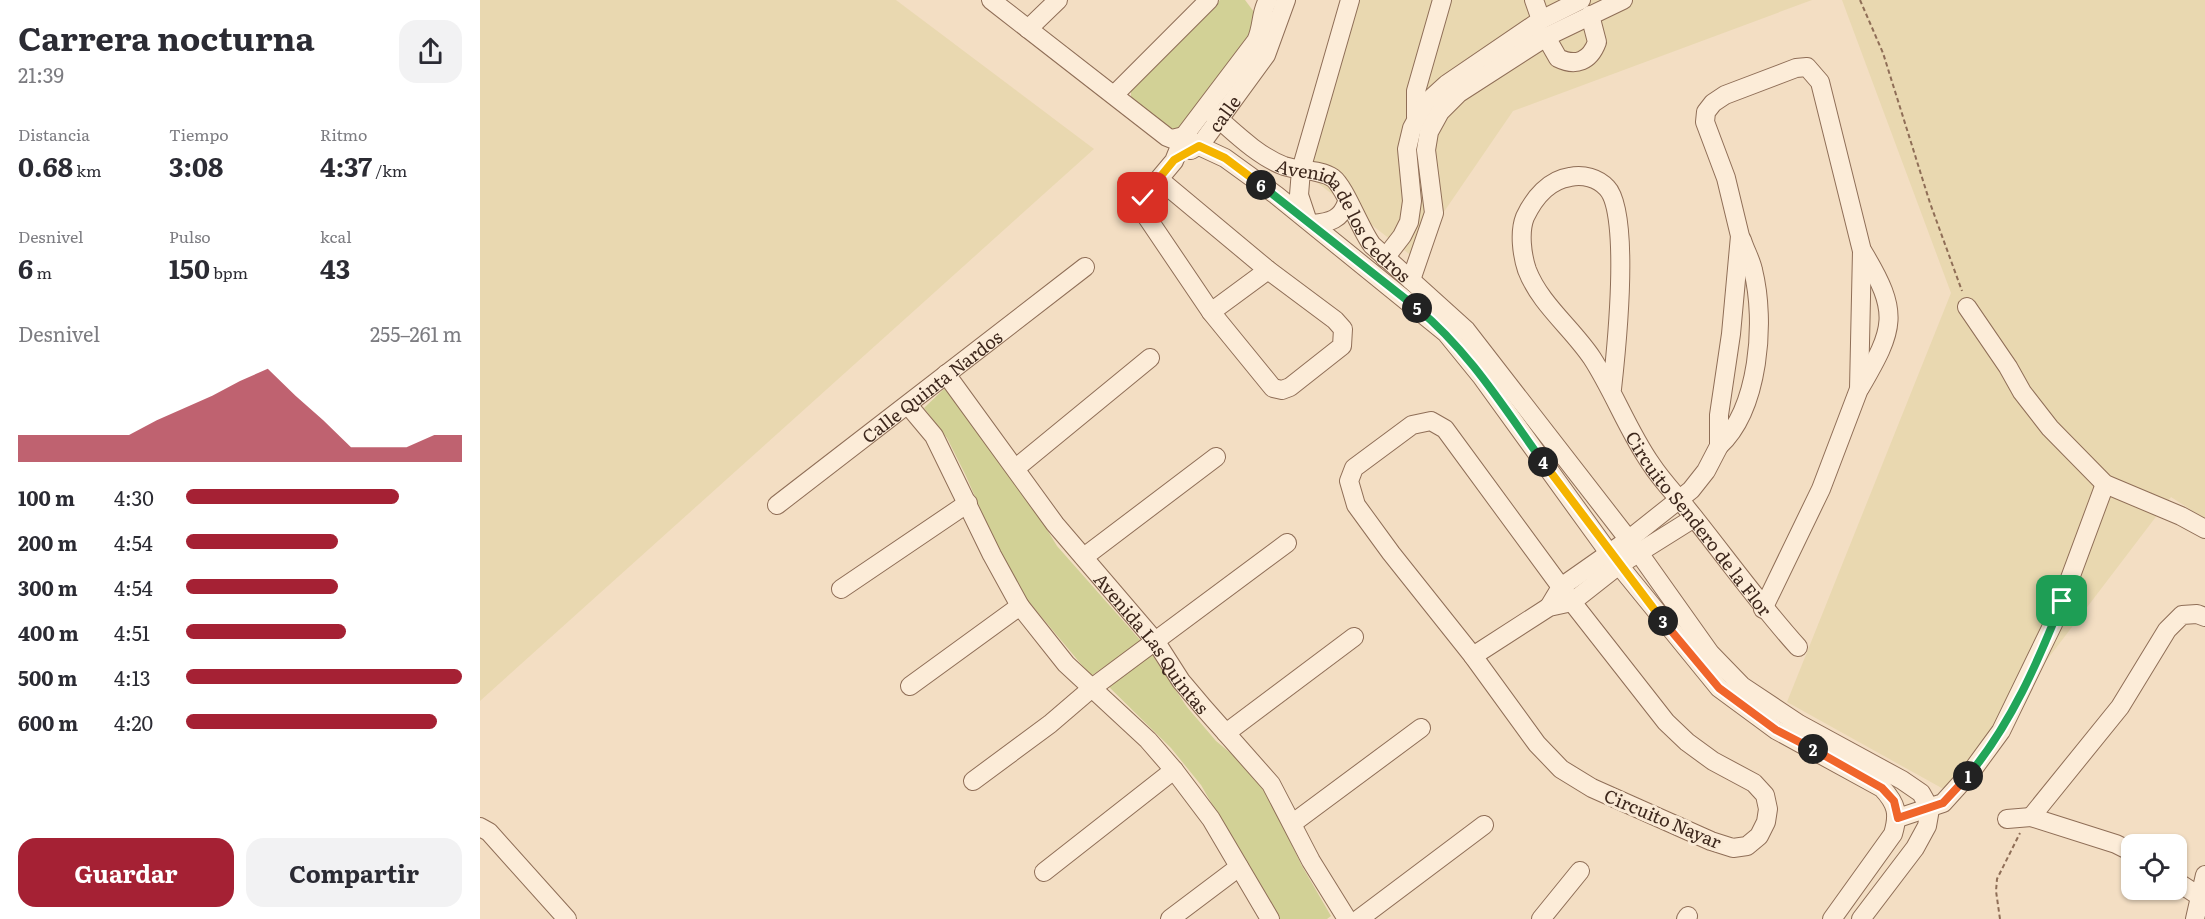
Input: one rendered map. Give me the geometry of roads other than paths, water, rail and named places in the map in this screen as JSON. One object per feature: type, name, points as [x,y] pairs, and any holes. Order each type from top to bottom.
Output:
[{"type":"street","name":"Avenida de los Cedros","points":[[991,0],[1167,137],[1192,141],[1225,158],[1310,222],[1399,278],[1466,330],[1633,547],[1710,653],[1742,686],[1799,724],[1902,780],[1920,793],[1930,809]]},
{"type":"street","points":[[1028,29],[1058,0]]},
{"type":"street","points":[[1113,94],[1209,0]]},
{"type":"street","points":[[1347,202],[1340,217],[1333,221],[1310,222],[1299,195],[1301,170],[1350,0]]},
{"type":"street","points":[[1385,258],[1402,236],[1409,222],[1412,201],[1407,149],[1416,118],[1416,91],[1442,0]]},
{"type":"street","points":[[1534,0],[1558,58],[1577,63],[1587,59],[1597,42],[1586,7]]},
{"type":"street","points":[[1416,118],[1425,104],[1447,84],[1544,28],[1586,7],[1623,0]]},
{"type":"street","name":"calle","points":[[1268,270],[1335,320],[1343,329],[1342,346],[1290,387],[1282,390],[1268,384],[1211,312],[1142,210],[1143,198],[1213,113],[1266,55],[1272,7]]},
{"type":"street","points":[[1399,278],[1432,222],[1433,199],[1426,150],[1429,132],[1440,112],[1459,93],[1544,28]]},
{"type":"street","points":[[1633,547],[1706,471],[1719,446],[1731,435],[1746,403],[1760,333],[1753,270],[1740,236],[1726,178],[1705,122],[1706,112],[1713,103],[1725,95],[1796,68],[1807,67],[1820,81],[1862,251],[1859,389]]},
{"type":"street","name":"Avenida de los Cedros","points":[[1213,113],[1258,150],[1282,165],[1333,178],[1339,184],[1362,230],[1399,278],[1463,352],[1614,559],[1719,688],[1776,730],[1882,788],[1894,801],[1898,818]]},
{"type":"street","name":"Circuito Sendero de la Flor","points":[[1612,389],[1617,338],[1620,245],[1616,210],[1609,189],[1594,179],[1579,175],[1553,182],[1533,201],[1524,220],[1522,246],[1527,271],[1544,299],[1590,355],[1612,389],[1650,464],[1763,609],[1798,647]]},
{"type":"street","points":[[1160,180],[1268,270],[1211,312]]},
{"type":"street","points":[[1412,201],[1433,199]]},
{"type":"street","points":[[1719,446],[1719,415],[1731,334],[1740,236]]},
{"type":"street","points":[[1763,609],[1821,489],[1859,389],[1883,346],[1890,313],[1881,282],[1862,251]]},
{"type":"street","name":"Calle Quinta Nardos","points":[[777,505],[1085,267]]},
{"type":"street","points":[[1967,307],[2008,367],[2022,392],[2050,428],[2105,484],[2181,516],[2205,529]]},
{"type":"street","points":[[1016,468],[1150,358]]},
{"type":"street","name":"Avenida Las Quintas","points":[[946,374],[1055,524],[1156,642],[1181,681],[1271,784],[1311,861],[1347,919]]},
{"type":"street","points":[[908,405],[934,436],[992,555],[1020,606],[1066,664],[1148,740],[1174,770],[1211,819],[1270,919]]},
{"type":"street","name":"Circuito Nayar","points":[[1431,421],[1439,424],[1566,594],[1666,722],[1686,742],[1713,761],[1754,783],[1765,795],[1766,822],[1759,836],[1747,846],[1733,848],[1711,841],[1592,788],[1562,769],[1537,744],[1473,656],[1390,553],[1356,505],[1348,481],[1354,468],[1412,425],[1431,421]]},
{"type":"street","points":[[1084,557],[1216,457]]},
{"type":"street","points":[[1832,919],[1893,834],[1898,818],[1943,803],[1961,785],[1987,752],[2013,710],[2053,624],[2105,484]]},
{"type":"street","points":[[841,589],[968,503]]},
{"type":"street","points":[[1473,656],[1549,607],[1633,547],[1694,518]]},
{"type":"street","points":[[973,781],[1092,688],[1287,543]]},
{"type":"street","points":[[910,686],[1020,606]]},
{"type":"street","points":[[2031,817],[2120,707],[2167,630],[2182,615],[2197,614],[2205,617]]},
{"type":"street","points":[[1226,732],[1354,637]]},
{"type":"street","points":[[1293,824],[1421,728]]},
{"type":"street","points":[[1044,872],[1174,770]]},
{"type":"street","points":[[1861,919],[1915,848],[1927,826],[1930,809]]},
{"type":"street","points":[[2007,819],[2031,817],[2121,846]]},
{"type":"street","points":[[1359,919],[1484,825]]},
{"type":"street","points":[[480,827],[489,832],[567,919]]},
{"type":"street","points":[[1170,919],[1239,867]]},
{"type":"street","points":[[1541,919],[1580,871]]},
{"type":"street","points":[[2195,919],[2202,899],[2205,875]]},
{"type":"street","points":[[2187,889],[2202,899]]}]
